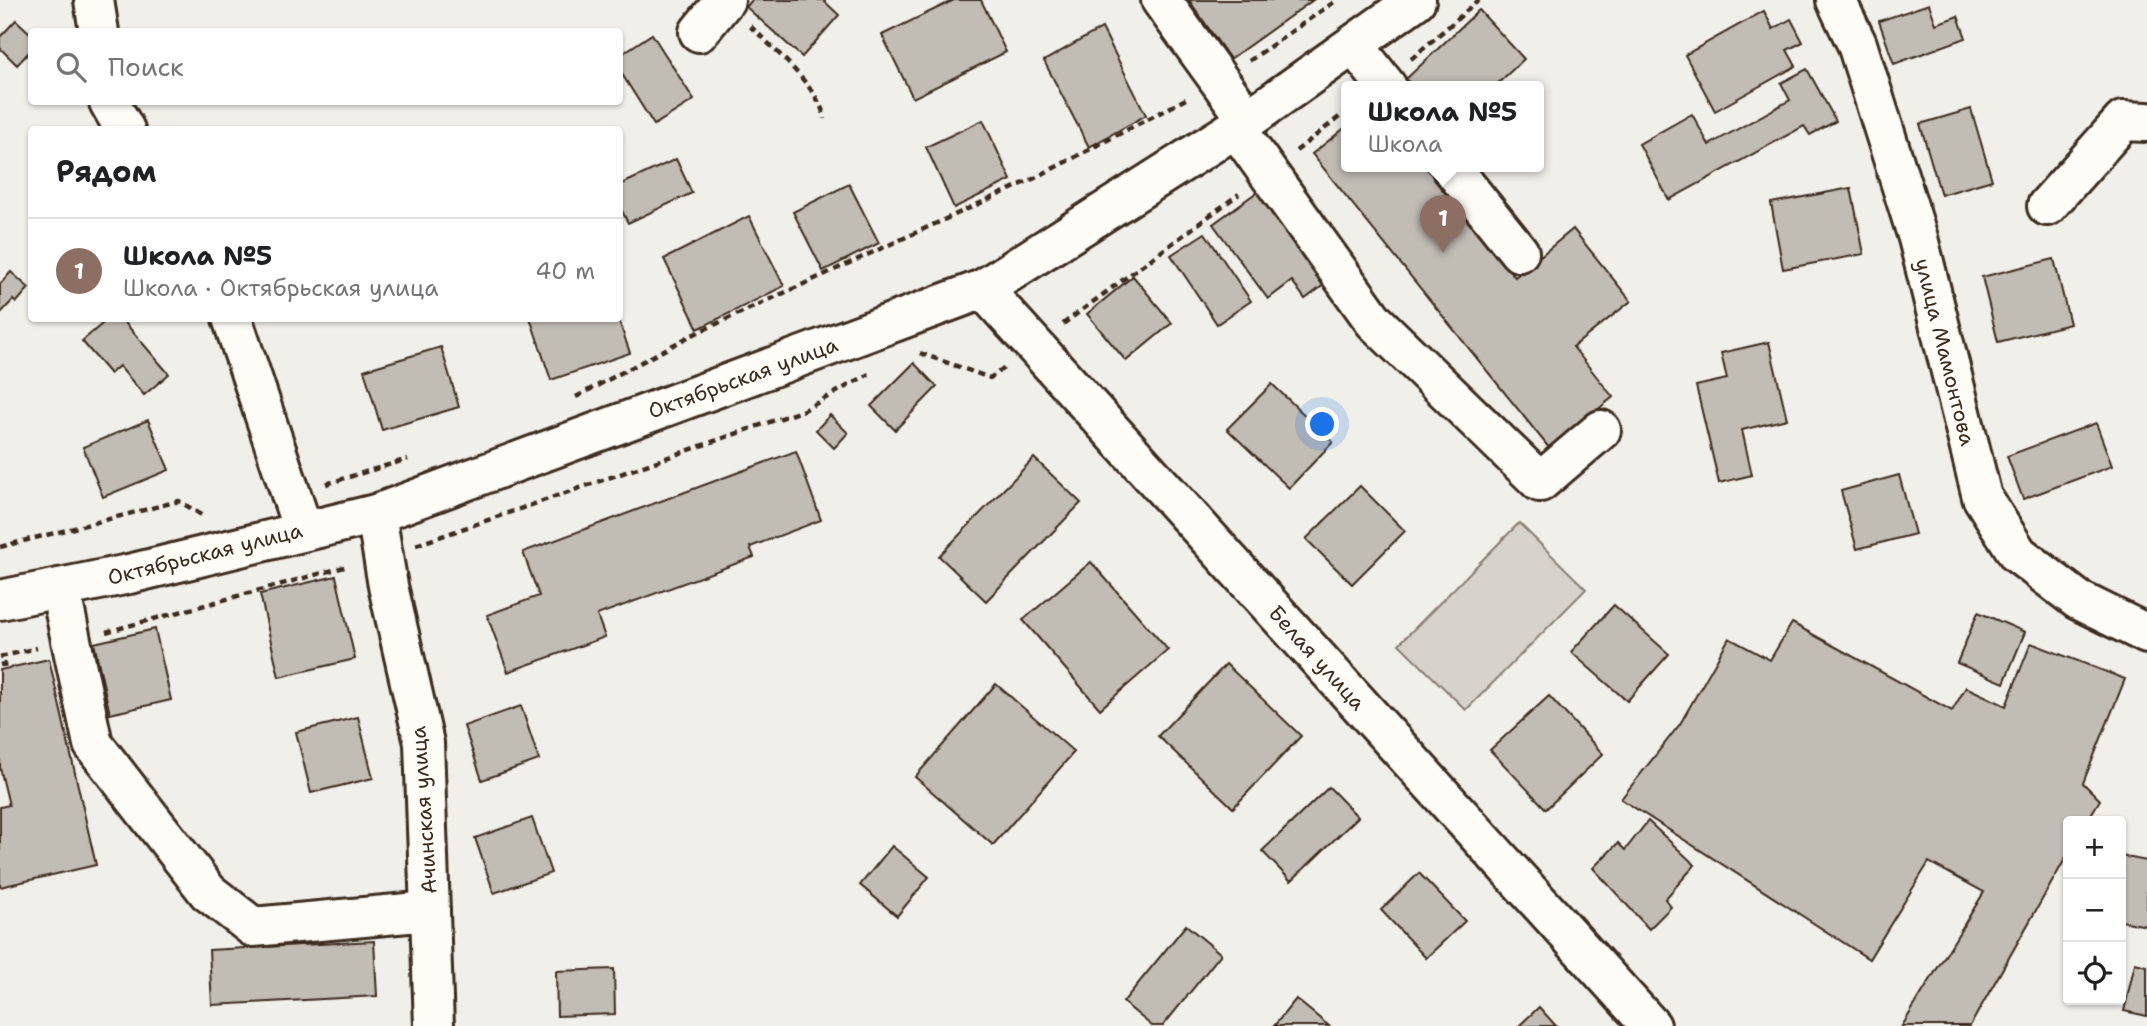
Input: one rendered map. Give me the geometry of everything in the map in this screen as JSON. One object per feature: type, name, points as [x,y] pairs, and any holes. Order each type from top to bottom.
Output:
[{"type":"street","points":[[94,0],[98,28]]},
{"type":"street","points":[[1161,0],[1220,81],[1268,173],[1374,321],[1541,482],[1601,430]]},
{"type":"street","name":"Октябрьская улица","points":[[0,600],[129,574],[376,514],[983,289],[1242,124],[1416,0]]},
{"type":"street","name":"улица Мамонтова","points":[[1836,0],[1857,44],[1918,238],[1982,497],[2018,554],[2078,600],[2147,634]]},
{"type":"street","points":[[699,32],[725,1]]},
{"type":"street","points":[[1354,44],[1382,81]]},
{"type":"street","points":[[111,105],[123,126]]},
{"type":"street","points":[[2047,206],[2123,121],[2147,122]]},
{"type":"street","points":[[1455,172],[1518,252]]},
{"type":"street","name":"Белая улица","points":[[983,289],[1651,1026]]},
{"type":"street","points":[[233,322],[303,530]]},
{"type":"street","name":"Ачинская улица","points":[[376,514],[424,743],[435,1026]]},
{"type":"street","points":[[61,588],[93,744],[208,892],[253,927],[430,911]]},
{"type":"path","points":[[573,399],[690,336],[1033,179],[1220,81],[1338,0]]},
{"type":"path","points":[[1389,81],[1479,0]]},
{"type":"path","points":[[725,1],[800,75],[824,111],[824,119]]},
{"type":"path","points":[[911,350],[990,378],[1268,173],[1341,116]]},
{"type":"path","points":[[0,657],[383,557],[804,410],[876,370]]},
{"type":"path","points":[[291,494],[419,456]]},
{"type":"path","points":[[0,547],[179,501],[210,520]]},
{"type":"shaded area","points":[[1519,523],[1586,589],[1466,710],[1399,644]]},
{"type":"building","points":[[752,0],[823,0],[839,15],[802,57],[746,7]]},
{"type":"building","points":[[954,0],[981,0],[1006,52],[913,98],[882,35]]},
{"type":"building","points":[[1189,0],[1313,0],[1230,59]]},
{"type":"building","points":[[1929,4],[1936,24],[1958,16],[1966,38],[1894,64],[1879,21]]},
{"type":"building","points":[[1479,10],[1524,59],[1500,81],[1406,79]]},
{"type":"building","points":[[1764,11],[1773,29],[1791,19],[1803,42],[1787,50],[1796,66],[1715,111],[1685,55]]},
{"type":"building","points":[[16,20],[28,31],[28,53],[17,65],[0,48],[0,37]]},
{"type":"building","points":[[1102,28],[1146,115],[1089,147],[1044,61]]},
{"type":"building","points":[[652,34],[694,100],[654,125],[623,76],[623,53]]},
{"type":"building","points":[[1807,69],[1836,121],[1810,135],[1804,126],[1669,200],[1639,144],[1692,114],[1709,145],[1790,100],[1781,83]]},
{"type":"building","points":[[1971,109],[1992,180],[1941,195],[1920,124]]},
{"type":"building","points":[[983,120],[1011,180],[954,208],[926,147]]},
{"type":"building","points":[[1341,131],[1341,172],[1430,172],[1515,277],[1573,229],[1631,301],[1573,347],[1613,397],[1550,449],[1312,154]]},
{"type":"building","points":[[676,159],[692,193],[628,223],[623,213],[623,184]]},
{"type":"building","points":[[849,184],[879,243],[823,271],[793,212]]},
{"type":"building","points":[[1264,187],[1332,279],[1305,299],[1292,281],[1268,299],[1213,224]]},
{"type":"building","points":[[1851,188],[1864,254],[1783,269],[1771,203]]},
{"type":"building","points":[[749,216],[784,286],[698,329],[664,259]]},
{"type":"building","points":[[1205,233],[1251,301],[1217,324],[1171,255]]},
{"type":"building","points":[[2054,259],[2070,324],[1998,342],[1982,277]]},
{"type":"building","points":[[11,272],[28,289],[16,303],[13,300],[0,314],[0,284]]},
{"type":"building","points":[[1133,276],[1172,323],[1126,361],[1087,314]]},
{"type":"building","points":[[104,322],[124,322],[169,374],[144,395],[119,366],[110,374],[82,341]]},
{"type":"building","points":[[531,322],[619,322],[630,353],[551,380]]},
{"type":"building","points":[[1769,342],[1787,419],[1742,430],[1752,475],[1719,483],[1696,386],[1727,379],[1721,353]]},
{"type":"building","points":[[441,347],[459,407],[382,430],[364,370]]},
{"type":"building","points":[[914,363],[937,387],[895,430],[871,406]]},
{"type":"building","points":[[1272,384],[1333,442],[1289,488],[1227,429]]},
{"type":"building","points":[[830,415],[848,433],[834,448],[816,430]]},
{"type":"building","points":[[148,420],[169,470],[103,497],[83,447]]},
{"type":"building","points":[[2096,423],[2112,466],[2023,499],[2007,456]]},
{"type":"building","points":[[796,451],[821,520],[750,547],[754,557],[597,615],[605,637],[508,672],[487,615],[539,596],[523,552]]},
{"type":"building","points":[[1034,458],[1081,503],[986,601],[939,556]]},
{"type":"building","points":[[1899,475],[1915,534],[1857,549],[1841,491]]},
{"type":"building","points":[[1360,486],[1405,531],[1352,584],[1306,539]]},
{"type":"building","points":[[1091,562],[1168,650],[1100,709],[1023,620]]},
{"type":"building","points":[[336,576],[355,659],[279,677],[260,594]]},
{"type":"building","points":[[1614,605],[1669,654],[1627,701],[1571,652]]},
{"type":"building","points":[[1978,612],[2025,632],[2004,683],[1957,663]]},
{"type":"building","points":[[1792,623],[1952,711],[1966,687],[2006,706],[2031,643],[2125,679],[2083,783],[2100,800],[2090,816],[2063,816],[2063,863],[1970,1026],[1902,1026],[1984,892],[1929,862],[1869,959],[1621,799],[1680,724],[1729,638],[1770,660]]},
{"type":"building","points":[[155,629],[171,700],[110,714],[94,643]]},
{"type":"building","points":[[49,659],[96,865],[0,887],[0,807],[9,805],[0,768],[0,670]]},
{"type":"building","points":[[1226,664],[1301,736],[1233,808],[1158,736]]},
{"type":"building","points":[[996,684],[1074,752],[993,845],[915,777]]},
{"type":"building","points":[[1549,696],[1603,754],[1546,809],[1490,750]]},
{"type":"building","points":[[521,706],[539,760],[482,780],[464,726]]},
{"type":"building","points":[[358,717],[373,778],[311,793],[296,732]]},
{"type":"building","points":[[1329,787],[1358,817],[1291,881],[1262,851]]},
{"type":"building","points":[[532,818],[551,873],[494,893],[475,838]]},
{"type":"building","points":[[1648,821],[1695,865],[1665,899],[1671,907],[1649,929],[1593,868],[1618,843],[1625,850]]},
{"type":"building","points":[[892,846],[929,877],[897,916],[860,885]]},
{"type":"building","points":[[2126,857],[2147,861],[2147,926],[2126,922]]},
{"type":"building","points":[[1419,873],[1465,921],[1426,958],[1381,910]]},
{"type":"building","points":[[1186,925],[1221,954],[1163,1026],[1152,1026],[1123,1002]]},
{"type":"building","points":[[374,941],[377,996],[212,1005],[209,950]]},
{"type":"building","points":[[2135,963],[2147,966],[2147,1016],[2124,1011]]},
{"type":"building","points":[[614,969],[615,1014],[557,1016],[556,971]]},
{"type":"building","points":[[1296,999],[1329,1026],[1274,1026]]},
{"type":"building","points":[[1539,1007],[1556,1026],[1519,1026]]},
{"type":"place","name":"Школа №5","points":[[1443,253]]}]
